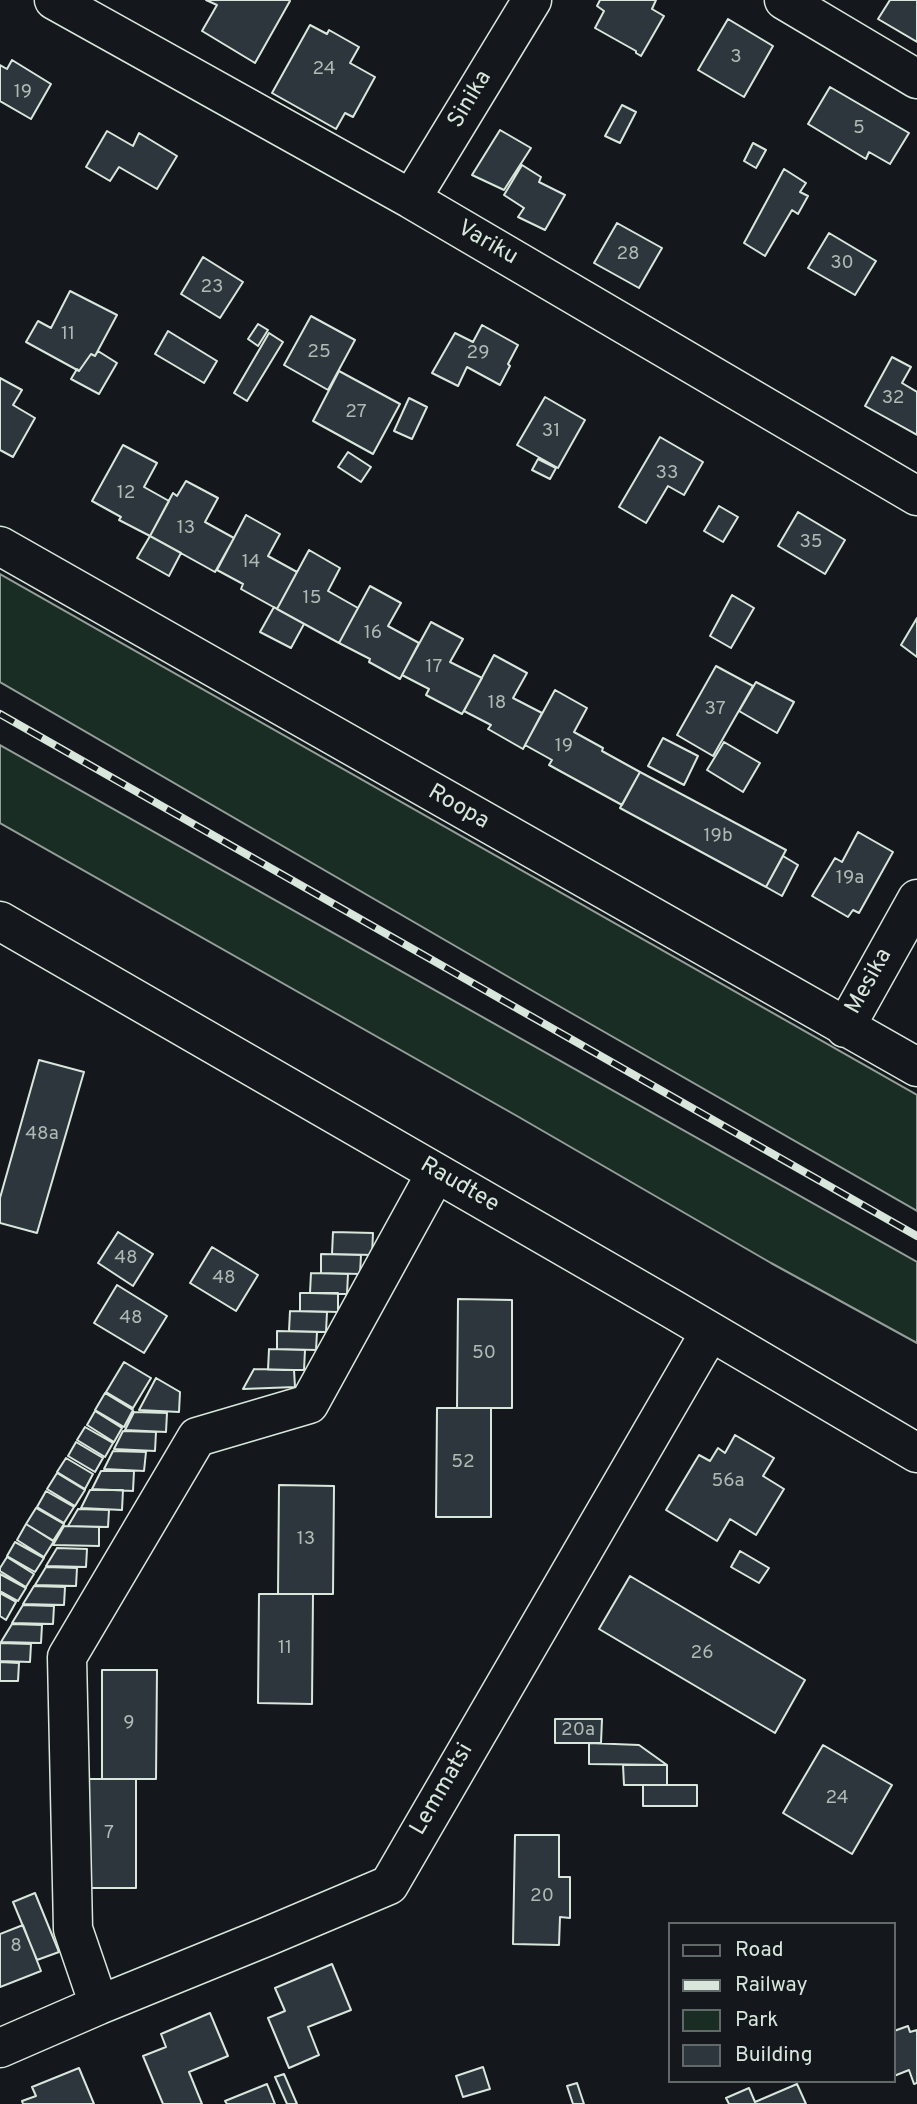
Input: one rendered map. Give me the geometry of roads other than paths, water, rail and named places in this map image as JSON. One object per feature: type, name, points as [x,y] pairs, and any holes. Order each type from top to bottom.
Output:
[{"type":"street","name":"Variku","points":[[54,0],[411,199],[917,496]]},
{"type":"street","name":"Sinika","points":[[411,199],[532,0]]},
{"type":"street","points":[[784,0],[917,79]]},
{"type":"street","name":"Roopa","points":[[0,546],[917,1067]]},
{"type":"street","name":"Mesika","points":[[845,1028],[917,899]]},
{"type":"street","name":"Raudtee","points":[[0,921],[917,1453]]},
{"type":"street","points":[[99,2004],[72,1929],[67,1657],[197,1437],[309,1404],[436,1173]]},
{"type":"street","name":"Lemmatsi","points":[[0,2048],[99,2004],[389,1885],[710,1332]]},
{"type":"railway","points":[[0,714],[917,1236]]}]
